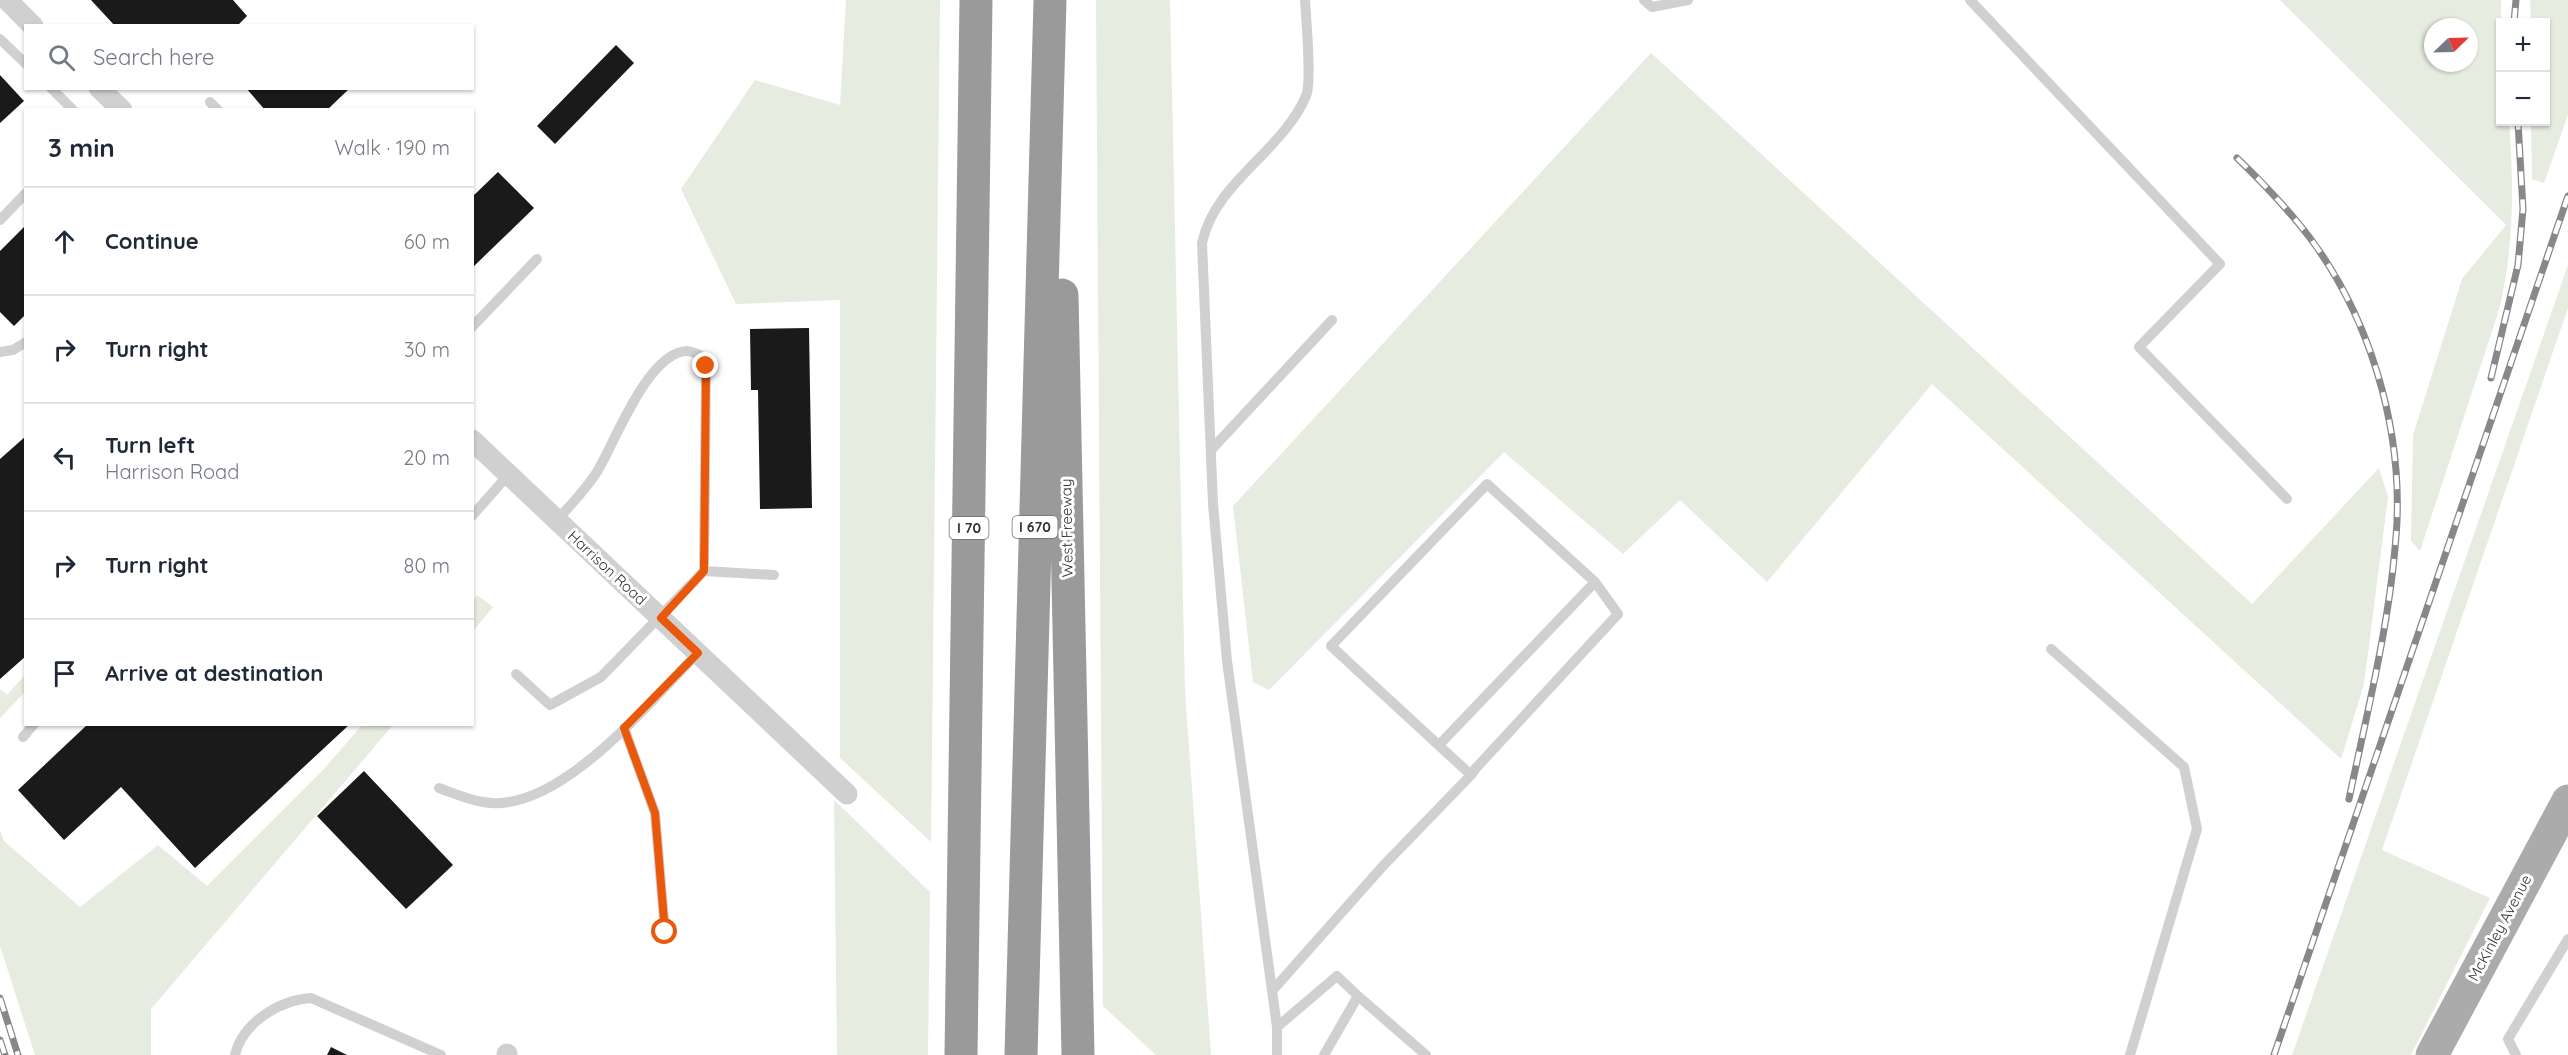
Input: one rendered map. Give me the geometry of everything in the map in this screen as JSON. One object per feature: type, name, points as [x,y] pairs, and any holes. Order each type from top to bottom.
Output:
[{"type":"highway","name":"I 70","points":[[961,1055],[976,0]]},
{"type":"highway","name":"I 670","points":[[1022,1055],[1050,0]]},
{"type":"highway","name":"West Freeway","points":[[1056,0],[1078,1055]]},
{"type":"main road","name":"McKinley Avenue","points":[[2432,1055],[2568,801]]},
{"type":"street","points":[[7,0],[31,24]]},
{"type":"street","name":"Harrison Road","points":[[474,442],[847,794]]},
{"type":"lane","points":[[1277,1055],[1277,1027],[1227,661],[1211,450],[1202,243],[1207,223],[1225,195],[1291,120],[1308,94],[1305,0]]},
{"type":"lane","points":[[1644,0],[1652,7],[1688,0]]},
{"type":"lane","points":[[1970,0],[2220,264],[2139,347],[2287,499]]},
{"type":"lane","points":[[0,39],[24,62]]},
{"type":"lane","points":[[53,90],[71,108]]},
{"type":"lane","points":[[0,220],[24,196]]},
{"type":"lane","points":[[474,325],[537,259]]},
{"type":"lane","points":[[1211,450],[1332,320]]},
{"type":"lane","points":[[0,352],[12,350],[24,343]]},
{"type":"lane","points":[[516,674],[550,705],[601,676],[661,618],[704,571],[706,366],[700,355],[687,351],[671,356],[651,377],[631,404],[599,468],[557,520]]},
{"type":"lane","points":[[474,514],[509,474]]},
{"type":"lane","points":[[1272,991],[1382,867],[1471,774],[1618,614],[1594,582],[1488,484],[1331,646],[1471,774]]},
{"type":"lane","points":[[704,571],[774,575]]},
{"type":"lane","points":[[1439,745],[1594,582]]},
{"type":"lane","points":[[2051,649],[2184,767],[2197,829],[2130,1055]]},
{"type":"lane","points":[[439,788],[484,803],[523,799],[590,763],[698,653]]},
{"type":"lane","points":[[22,737],[32,726]]},
{"type":"lane","points":[[624,728],[655,813],[665,932]]},
{"type":"lane","points":[[2516,1055],[2508,1039],[2568,939]]},
{"type":"lane","points":[[1277,1027],[1337,976],[1426,1055]]},
{"type":"lane","points":[[1324,1055],[1358,996]]},
{"type":"lane","points":[[235,1055],[237,1048],[253,1025],[276,1006],[294,999],[311,998],[441,1055]]},
{"type":"shaded area","points":[[846,0],[940,0],[931,842],[840,758],[840,300],[736,304],[681,189],[755,80],[840,105]]},
{"type":"shaded area","points":[[1096,0],[1170,0],[1185,692],[1211,1055],[1156,1055],[1103,1006]]},
{"type":"shaded area","points":[[2280,0],[2501,0],[2501,18],[2496,18],[2496,126],[2509,126],[2512,216],[2508,263],[2499,310],[2420,551],[2411,541],[2413,435],[2462,279],[2506,225]]},
{"type":"shaded area","points":[[2530,0],[2568,0],[2568,115],[2544,183],[2532,179],[2531,126],[2550,126],[2550,18],[2531,18]]},
{"type":"shaded area","points":[[1651,53],[2252,604],[2379,468],[2388,497],[2364,684],[2341,759],[1932,384],[1767,582],[1680,500],[1623,554],[1504,452],[1269,690],[1253,682],[1233,506]]},
{"type":"shaded area","points":[[2568,265],[2568,308],[2382,850],[2490,898],[2411,1055],[2292,1055]]},
{"type":"shaded area","points":[[477,595],[493,607],[474,630],[474,599]]},
{"type":"shaded area","points":[[24,676],[24,693],[0,718],[0,689],[7,695]]},
{"type":"shaded area","points":[[361,726],[392,726],[151,1009],[151,1055],[35,1055],[0,946],[0,830],[4,841],[80,907],[158,845],[207,886],[323,770]]},
{"type":"shaded area","points":[[834,800],[930,892],[928,1055],[837,1055]]},
{"type":"building","points":[[91,0],[233,0],[247,16],[239,24],[113,24]]},
{"type":"building","points":[[616,45],[634,63],[555,144],[537,126]]},
{"type":"building","points":[[0,75],[24,101],[0,123]]},
{"type":"building","points":[[248,90],[348,90],[329,108],[263,108]]},
{"type":"building","points":[[498,172],[534,208],[474,266],[474,195]]},
{"type":"building","points":[[24,227],[24,316],[14,326],[0,312],[0,251]]},
{"type":"building","points":[[809,328],[812,508],[760,509],[758,390],[751,390],[750,329]]},
{"type":"building","points":[[24,438],[24,658],[0,679],[0,459]]},
{"type":"building","points":[[86,726],[348,726],[195,868],[121,787],[64,840],[18,790]]},
{"type":"building","points":[[364,771],[453,865],[406,909],[317,816]]},
{"type":"building","points":[[331,1047],[347,1055],[327,1055]]},
{"type":"railway","points":[[2514,18],[2516,0]]},
{"type":"railway","points":[[2491,378],[2518,265],[2523,209],[2518,126]]},
{"type":"railway","points":[[2237,158],[2293,217],[2331,269],[2365,336],[2387,409],[2397,484],[2394,556],[2385,626],[2349,799]]},
{"type":"railway","points":[[2274,1055],[2568,196]]},
{"type":"railway","points":[[0,998],[18,1055]]},
{"type":"railway","points":[[0,1040],[5,1055]]},
{"type":"route","points":[[665,932],[655,813],[651,796],[624,728],[698,653],[661,618],[704,571],[706,366]]}]
